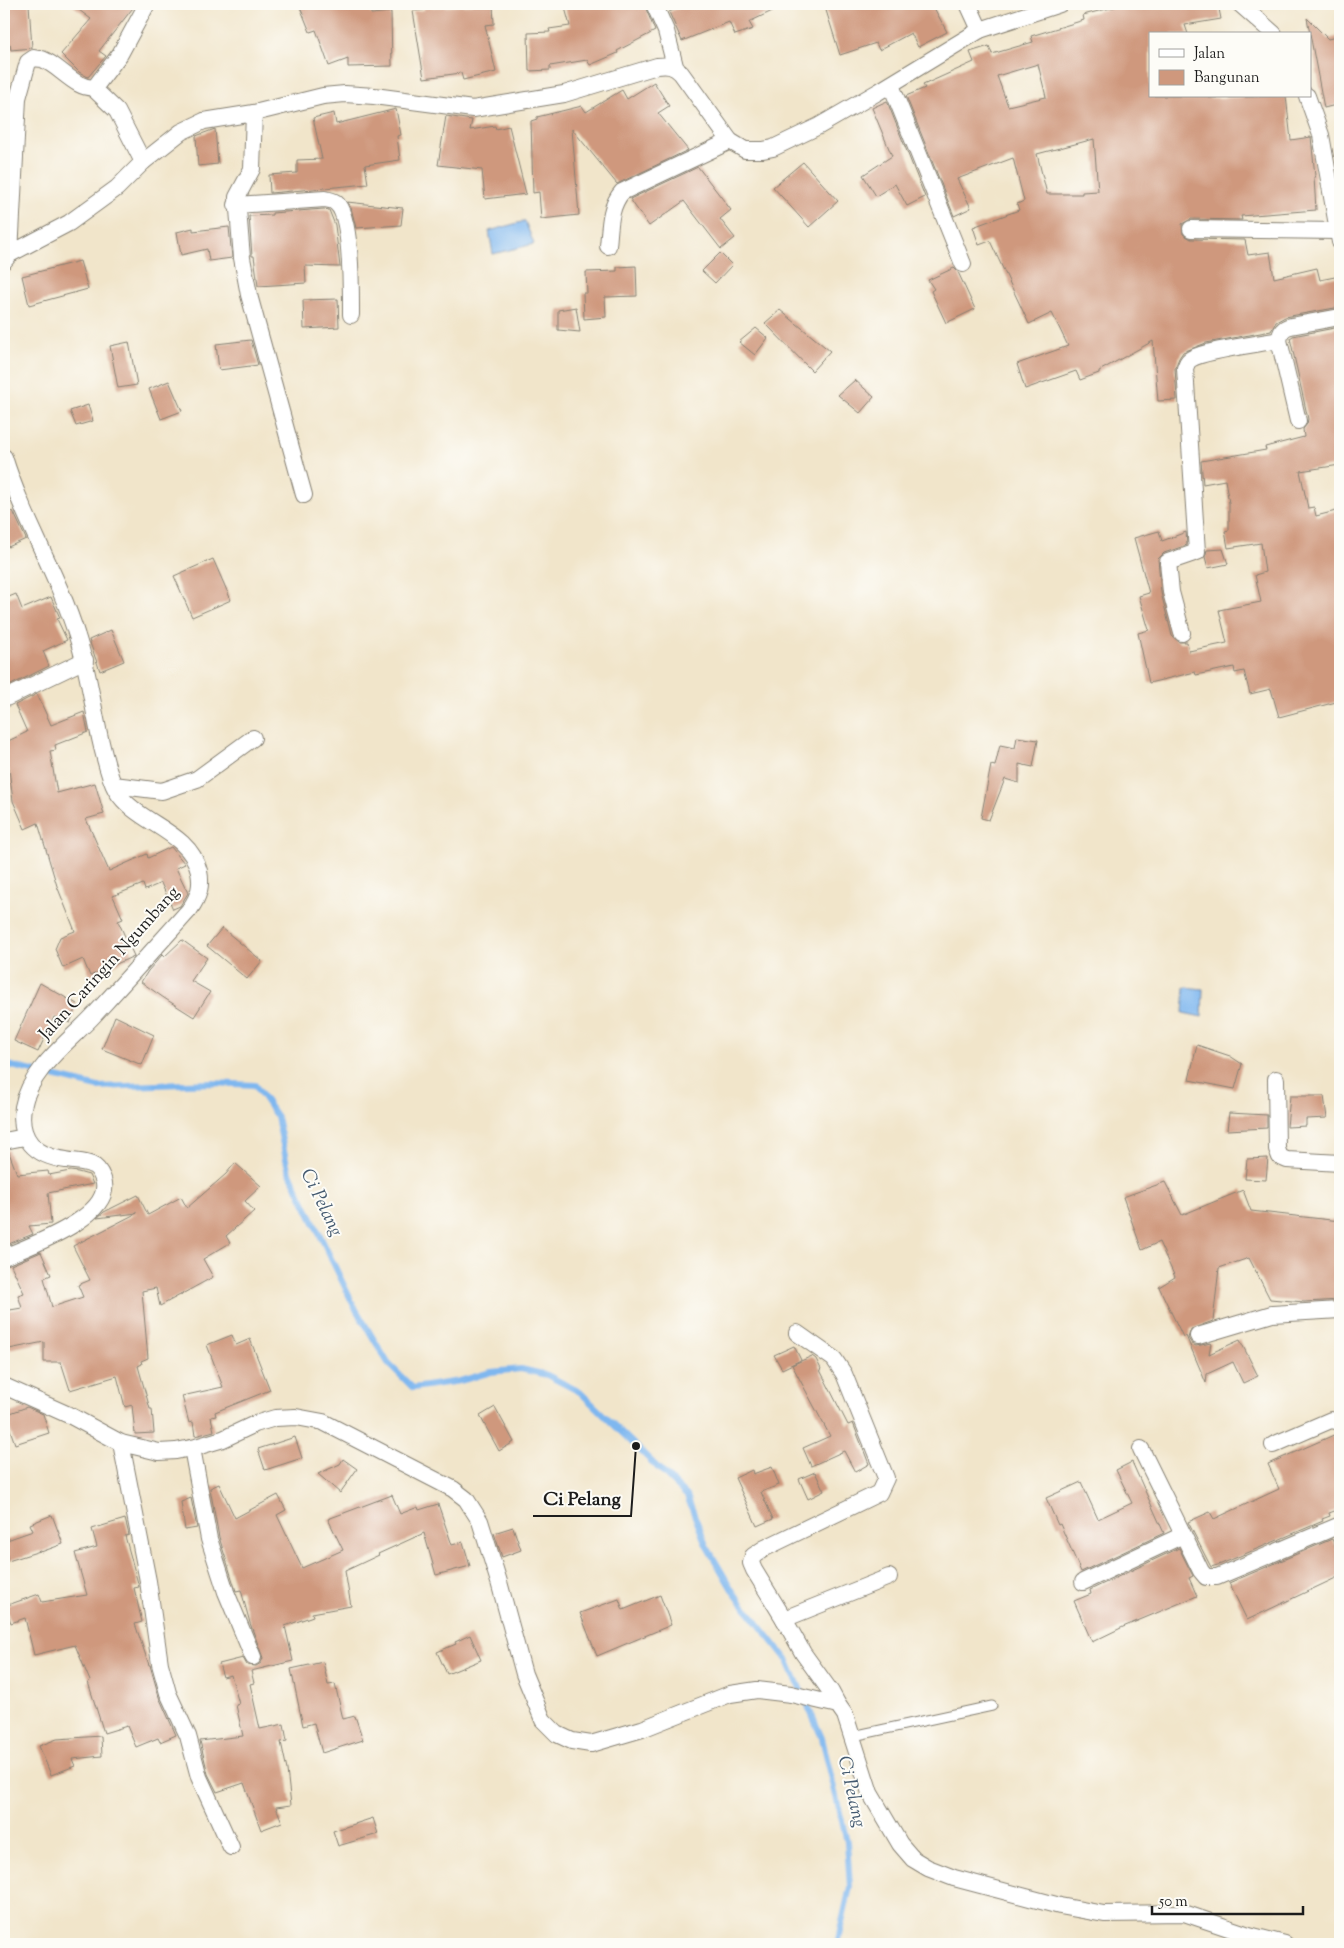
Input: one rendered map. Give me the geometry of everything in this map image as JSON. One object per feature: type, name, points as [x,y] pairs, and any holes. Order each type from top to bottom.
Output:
[{"type":"street","points":[[93,88],[99,83],[120,54],[147,4]]},
{"type":"street","points":[[654,4],[666,31],[675,66],[730,141],[745,150],[754,151],[773,148],[820,126],[980,30],[1060,4]]},
{"type":"street","points":[[968,4],[980,30]]},
{"type":"street","points":[[1240,4],[1272,32]]},
{"type":"street","points":[[7,257],[15,184],[18,98],[28,62],[34,58],[43,60],[74,80],[93,88],[117,111],[143,162]]},
{"type":"street","points":[[7,257],[69,223],[117,188],[143,162],[192,126],[204,121],[254,113],[323,96],[345,94],[473,109],[564,94],[657,66],[675,66]]},
{"type":"street","points":[[891,85],[963,264]]},
{"type":"street","points":[[1191,229],[1339,236],[1321,135],[1308,98]]},
{"type":"street","points":[[254,113],[252,169],[237,197],[236,205],[242,258],[249,295],[304,495]]},
{"type":"street","points":[[608,246],[613,208],[622,192],[730,141]]},
{"type":"street","points":[[236,205],[325,199],[335,202],[342,211],[346,227],[351,315]]},
{"type":"street","points":[[1298,421],[1279,340],[1281,332],[1285,327],[1340,316]]},
{"type":"street","points":[[1182,633],[1171,592],[1168,562],[1197,552],[1187,362],[1199,356],[1279,340]]},
{"type":"street","name":"Jalan Caringin Ngumbang","points":[[4,457],[10,476],[68,609],[84,660],[100,739],[108,772],[114,785],[126,804],[181,842],[190,852],[198,866],[201,883],[198,898],[190,909],[88,1022],[43,1068],[32,1084],[23,1106],[22,1122],[25,1137]]},
{"type":"street","points":[[4,699],[84,660]]},
{"type":"street","points":[[114,785],[162,791],[197,779],[253,738]]},
{"type":"street","points":[[1276,1079],[1277,1149],[1280,1157],[1287,1160],[1340,1163]]},
{"type":"street","points":[[4,1141],[25,1137],[32,1147],[46,1155],[94,1165],[102,1174],[105,1184],[104,1194],[99,1204],[88,1215],[4,1257]]},
{"type":"street","points":[[1198,1336],[1272,1314],[1340,1310]]},
{"type":"street","points":[[798,1333],[834,1359],[844,1374],[886,1478],[879,1493],[765,1548],[752,1556],[751,1563],[803,1653],[845,1715],[870,1793],[900,1844],[913,1859],[928,1868],[954,1878],[1060,1906],[1104,1914],[1184,1913],[1249,1940],[1285,1944]]},
{"type":"street","points":[[4,1386],[71,1416],[121,1443],[159,1452],[192,1448],[223,1439],[255,1424],[275,1418],[296,1416],[323,1422],[453,1489],[466,1499],[480,1521],[524,1674],[543,1720],[557,1734],[572,1741],[591,1744],[642,1729],[730,1694],[757,1690],[790,1694],[838,1705]]},
{"type":"street","points":[[1273,1445],[1331,1420],[1340,1422]]},
{"type":"street","points":[[121,1443],[148,1581],[160,1664],[168,1693],[188,1736],[199,1777],[231,1846]]},
{"type":"street","points":[[192,1448],[209,1539],[226,1592],[253,1657]]},
{"type":"street","points":[[1141,1449],[1200,1570],[1206,1577],[1211,1578],[1340,1525]]},
{"type":"street","points":[[1083,1582],[1183,1535]]},
{"type":"street","points":[[784,1619],[889,1577]]},
{"type":"lane","points":[[853,1736],[992,1706]]},
{"type":"water","points":[[525,221],[534,244],[493,254],[489,231]]},
{"type":"water","points":[[1185,987],[1203,989],[1202,1017],[1183,1013]]},
{"type":"building","points":[[4,4],[29,4],[32,48],[11,50],[10,44],[4,45]]},
{"type":"building","points":[[71,4],[136,4],[99,51],[106,56],[88,77],[79,72],[61,54],[91,19]]},
{"type":"building","points":[[309,4],[370,4],[371,14],[391,12],[392,66],[348,67],[348,59],[329,66],[316,30],[310,32],[300,7]]},
{"type":"building","points":[[493,4],[494,24],[485,25],[496,72],[463,80],[461,73],[424,78],[413,11],[424,10],[424,8]]},
{"type":"building","points":[[564,4],[644,4],[655,31],[617,51],[618,53],[590,65],[587,60],[550,66],[550,70],[529,71],[528,33],[550,32],[549,29],[570,26]]},
{"type":"building","points":[[687,4],[787,4],[749,22],[753,29],[735,35],[729,22],[682,41],[669,12]]},
{"type":"building","points":[[824,4],[932,4],[947,32],[918,47],[911,33],[879,50],[876,43],[840,55]]},
{"type":"building","points":[[1126,4],[1218,4],[1221,19],[1185,25],[1187,32],[1149,32],[1149,98],[1286,98],[1291,140],[1311,137],[1316,210],[1241,216],[1242,220],[1191,219],[1182,224],[1183,234],[1191,239],[1245,240],[1248,255],[1270,252],[1274,278],[1317,268],[1320,280],[1340,276],[1340,307],[1285,317],[1276,322],[1271,331],[1206,343],[1183,352],[1175,368],[1177,400],[1158,401],[1153,341],[1099,371],[1099,373],[1080,380],[1076,371],[1025,389],[1017,364],[1068,346],[1052,313],[1029,324],[990,241],[979,245],[973,227],[1019,210],[1017,204],[1024,201],[1013,158],[957,179],[971,208],[954,216],[906,96],[925,88],[923,85],[974,62],[970,52],[989,46],[992,54],[1033,42],[1031,36],[1084,20],[1083,15]],"holes":[[[1038,64],[1046,97],[1008,106],[997,76]],[[1094,139],[1098,191],[1082,192],[1082,194],[1047,194],[1037,154]]]},
{"type":"building","points":[[1307,18],[1328,39],[1340,36],[1340,104],[1324,108],[1312,44],[1312,32],[1310,32]]},
{"type":"building","points":[[654,82],[669,106],[658,113],[688,150],[617,184],[572,129],[579,215],[541,219],[539,192],[533,193],[531,121],[537,119],[537,117],[582,106],[586,112],[622,90],[627,99]]},
{"type":"building","points":[[887,101],[925,197],[907,206],[895,184],[876,196],[863,175],[892,156],[872,108]]},
{"type":"building","points":[[396,109],[401,135],[397,136],[400,160],[365,165],[368,184],[270,193],[269,175],[297,173],[297,160],[322,159],[313,118],[334,113],[336,124]]},
{"type":"building","points":[[446,116],[472,120],[470,130],[495,126],[496,129],[509,126],[526,194],[485,199],[482,170],[438,165]]},
{"type":"building","points":[[215,129],[218,164],[198,166],[196,136]]},
{"type":"building","points":[[803,162],[838,201],[809,227],[773,187]]},
{"type":"building","points":[[698,167],[731,210],[720,219],[735,238],[721,249],[684,201],[649,226],[630,199]]},
{"type":"building","points":[[347,202],[403,208],[401,225],[356,228],[351,208]]},
{"type":"building","points":[[329,210],[335,225],[340,267],[305,266],[306,283],[258,286],[254,256],[252,256],[249,216]]},
{"type":"building","points":[[229,227],[232,258],[209,261],[207,249],[181,255],[177,232],[193,228],[193,231]]},
{"type":"building","points":[[720,253],[732,265],[715,283],[702,271]]},
{"type":"building","points":[[80,261],[88,289],[29,305],[22,276]]},
{"type":"building","points":[[636,266],[637,296],[605,297],[606,317],[584,319],[583,293],[587,293],[586,272],[617,271],[617,267]]},
{"type":"building","points":[[954,268],[958,272],[975,309],[946,323],[931,291],[934,289],[928,280]]},
{"type":"building","points":[[338,299],[339,327],[304,329],[303,300]]},
{"type":"building","points":[[576,307],[580,332],[558,330],[558,310]]},
{"type":"building","points":[[780,310],[830,351],[812,371],[765,323]]},
{"type":"building","points":[[1340,327],[1340,465],[1300,471],[1308,508],[1314,507],[1316,516],[1340,510],[1340,701],[1279,717],[1271,689],[1250,694],[1244,671],[1235,673],[1234,667],[1196,675],[1195,672],[1149,683],[1138,633],[1149,630],[1139,596],[1149,593],[1134,538],[1159,531],[1162,541],[1186,532],[1187,545],[1164,553],[1158,559],[1161,593],[1172,636],[1179,642],[1187,642],[1189,651],[1227,643],[1219,610],[1261,602],[1255,575],[1265,572],[1261,543],[1228,548],[1225,531],[1229,530],[1229,503],[1225,480],[1203,484],[1201,461],[1266,450],[1265,447],[1304,437],[1303,429],[1308,419],[1290,338]]},
{"type":"building","points":[[756,328],[768,338],[755,355],[739,342]]},
{"type":"building","points":[[251,340],[258,365],[219,370],[216,344]]},
{"type":"building","points":[[129,342],[137,385],[118,388],[110,346]]},
{"type":"building","points":[[855,380],[874,397],[860,413],[838,395]]},
{"type":"building","points":[[169,381],[182,411],[161,419],[149,389]]},
{"type":"building","points":[[88,405],[93,421],[76,426],[70,411]]},
{"type":"building","points":[[13,511],[26,539],[8,547],[4,537],[4,515]]},
{"type":"building","points":[[1223,549],[1228,564],[1208,568],[1205,557],[1207,550]]},
{"type":"building","points":[[213,559],[231,600],[192,617],[174,576]]},
{"type":"building","points":[[16,594],[22,609],[51,597],[60,618],[57,619],[67,640],[43,651],[49,666],[7,687],[4,679],[4,599]]},
{"type":"building","points":[[111,630],[124,661],[100,671],[89,640]]},
{"type":"building","points":[[37,694],[51,725],[84,712],[88,732],[55,745],[56,750],[50,751],[57,793],[95,783],[104,814],[86,819],[109,871],[147,854],[148,858],[171,847],[185,864],[176,868],[188,893],[180,906],[173,909],[161,883],[145,890],[143,884],[113,896],[123,919],[118,921],[134,956],[90,976],[83,959],[63,968],[55,949],[60,937],[75,931],[57,886],[38,823],[25,829],[13,801],[9,769],[4,771],[4,743],[27,732],[15,705]]},
{"type":"building","points":[[1017,737],[1038,740],[1033,767],[1019,764],[1019,783],[1005,779],[989,820],[981,818],[991,765],[995,766],[1000,745],[1015,748]]},
{"type":"building","points":[[222,928],[262,961],[247,979],[207,946]]},
{"type":"building","points":[[182,940],[207,958],[191,981],[210,992],[194,1017],[141,982],[162,955],[164,957]]},
{"type":"building","points":[[40,983],[77,1004],[70,1023],[54,1017],[38,1052],[14,1041]]},
{"type":"building","points":[[115,1016],[154,1035],[142,1065],[102,1049]]},
{"type":"building","points":[[1197,1045],[1230,1056],[1242,1064],[1235,1089],[1189,1080]]},
{"type":"building","points":[[1290,1096],[1324,1096],[1327,1118],[1306,1119],[1306,1126],[1287,1127]]},
{"type":"building","points":[[1229,1113],[1267,1115],[1267,1128],[1227,1130]]},
{"type":"building","points":[[8,1150],[17,1174],[48,1171],[49,1175],[70,1171],[78,1172],[89,1175],[93,1184],[48,1193],[51,1224],[29,1226],[33,1234],[4,1246],[4,1151]]},
{"type":"building","points":[[1268,1158],[1266,1180],[1245,1179],[1247,1159]]},
{"type":"building","points":[[235,1163],[261,1186],[245,1201],[254,1211],[226,1236],[230,1243],[203,1259],[213,1277],[160,1306],[156,1288],[142,1291],[148,1358],[141,1361],[142,1364],[138,1366],[150,1409],[152,1409],[154,1433],[135,1434],[132,1405],[125,1407],[117,1376],[70,1390],[61,1362],[44,1362],[44,1342],[4,1350],[4,1311],[22,1308],[18,1295],[24,1293],[11,1265],[41,1252],[51,1275],[44,1278],[52,1307],[83,1297],[78,1285],[90,1280],[73,1246],[137,1213],[97,1218],[104,1212],[138,1195],[148,1215],[181,1197],[187,1208],[226,1174]]},
{"type":"building","points":[[1165,1182],[1182,1215],[1243,1190],[1251,1211],[1340,1221],[1340,1300],[1304,1302],[1270,1299],[1249,1258],[1219,1268],[1213,1321],[1191,1329],[1188,1338],[1196,1346],[1211,1343],[1209,1354],[1240,1340],[1258,1376],[1243,1383],[1233,1362],[1207,1374],[1206,1383],[1186,1336],[1183,1337],[1159,1287],[1175,1277],[1159,1242],[1142,1250],[1123,1197]]},
{"type":"building","points":[[232,1335],[236,1345],[250,1339],[270,1390],[215,1412],[216,1416],[211,1417],[214,1431],[195,1436],[193,1422],[189,1423],[182,1396],[223,1387],[207,1345]]},
{"type":"building","points":[[794,1346],[801,1360],[782,1369],[774,1355]]},
{"type":"building","points":[[812,1356],[816,1359],[848,1425],[853,1423],[869,1464],[855,1472],[844,1451],[811,1466],[803,1448],[830,1436],[792,1365]]},
{"type":"building","points":[[27,1407],[43,1414],[49,1433],[15,1444],[5,1415]]},
{"type":"building","points":[[495,1407],[514,1442],[499,1451],[480,1416]]},
{"type":"building","points":[[1336,1434],[1340,1444],[1340,1509],[1329,1513],[1330,1516],[1322,1519],[1323,1521],[1211,1567],[1188,1522],[1210,1512],[1214,1519],[1279,1489],[1268,1464]]},
{"type":"building","points":[[295,1437],[302,1458],[265,1470],[258,1449]]},
{"type":"building","points":[[343,1459],[357,1469],[340,1493],[318,1474],[340,1464]]},
{"type":"building","points":[[1132,1462],[1164,1533],[1081,1572],[1060,1524],[1058,1525],[1046,1498],[1081,1482],[1098,1519],[1132,1503],[1116,1470]]},
{"type":"building","points":[[772,1467],[779,1485],[761,1492],[773,1519],[757,1526],[735,1478],[752,1470],[753,1474]]},
{"type":"building","points":[[815,1472],[824,1491],[808,1499],[799,1479]]},
{"type":"building","points":[[219,1484],[235,1518],[278,1495],[286,1510],[277,1515],[302,1568],[343,1550],[328,1519],[392,1495],[400,1514],[418,1507],[419,1510],[438,1504],[452,1545],[463,1542],[470,1566],[436,1575],[424,1533],[345,1571],[351,1606],[312,1613],[313,1616],[285,1626],[293,1661],[251,1671],[254,1683],[250,1684],[260,1729],[284,1724],[287,1741],[281,1742],[287,1770],[291,1805],[276,1807],[282,1822],[261,1830],[244,1783],[217,1792],[208,1774],[200,1741],[243,1736],[236,1705],[239,1704],[231,1675],[223,1677],[219,1664],[243,1658],[247,1665],[256,1666],[261,1663],[263,1658],[250,1623],[241,1590],[236,1591],[219,1537],[210,1488]]},
{"type":"building","points":[[191,1498],[197,1528],[185,1530],[181,1502]]},
{"type":"building","points":[[52,1515],[63,1544],[8,1561],[4,1541],[33,1531],[30,1524]]},
{"type":"building","points":[[125,1519],[129,1535],[125,1536],[139,1587],[134,1588],[142,1622],[135,1624],[159,1697],[176,1735],[160,1742],[158,1738],[136,1747],[127,1726],[104,1733],[88,1682],[90,1681],[75,1645],[34,1655],[25,1618],[11,1623],[5,1606],[39,1594],[42,1602],[87,1595],[75,1553],[97,1547],[92,1529]]},
{"type":"building","points":[[513,1527],[521,1550],[502,1557],[494,1533]]},
{"type":"building","points":[[1332,1539],[1340,1557],[1340,1576],[1247,1620],[1229,1583]]},
{"type":"building","points":[[1179,1548],[1193,1576],[1189,1578],[1197,1596],[1092,1642],[1074,1601],[1091,1594],[1090,1590]]},
{"type":"building","points":[[660,1595],[671,1625],[597,1656],[580,1613],[619,1599],[623,1610]]},
{"type":"building","points":[[470,1635],[481,1660],[447,1674],[437,1652],[456,1644],[455,1642]]},
{"type":"building","points":[[323,1662],[328,1685],[335,1684],[343,1719],[355,1716],[363,1740],[322,1753],[314,1723],[303,1726],[291,1669]]},
{"type":"building","points":[[101,1736],[102,1756],[72,1759],[75,1766],[51,1775],[39,1746],[57,1739]]},
{"type":"building","points":[[373,1818],[378,1834],[338,1846],[333,1831]]},
{"type":"waterway","name":"Ci Pelang","points":[[4,1064],[98,1087],[213,1083],[255,1085],[277,1117],[288,1169],[354,1306],[388,1363],[413,1388],[460,1381],[491,1372],[521,1369],[547,1375],[580,1392],[687,1496],[706,1545],[734,1593],[788,1661],[822,1738],[847,1842],[850,1887],[837,1944]]},
{"type":"place","name":"Ci Pelang","points":[[636,1446]]}]
